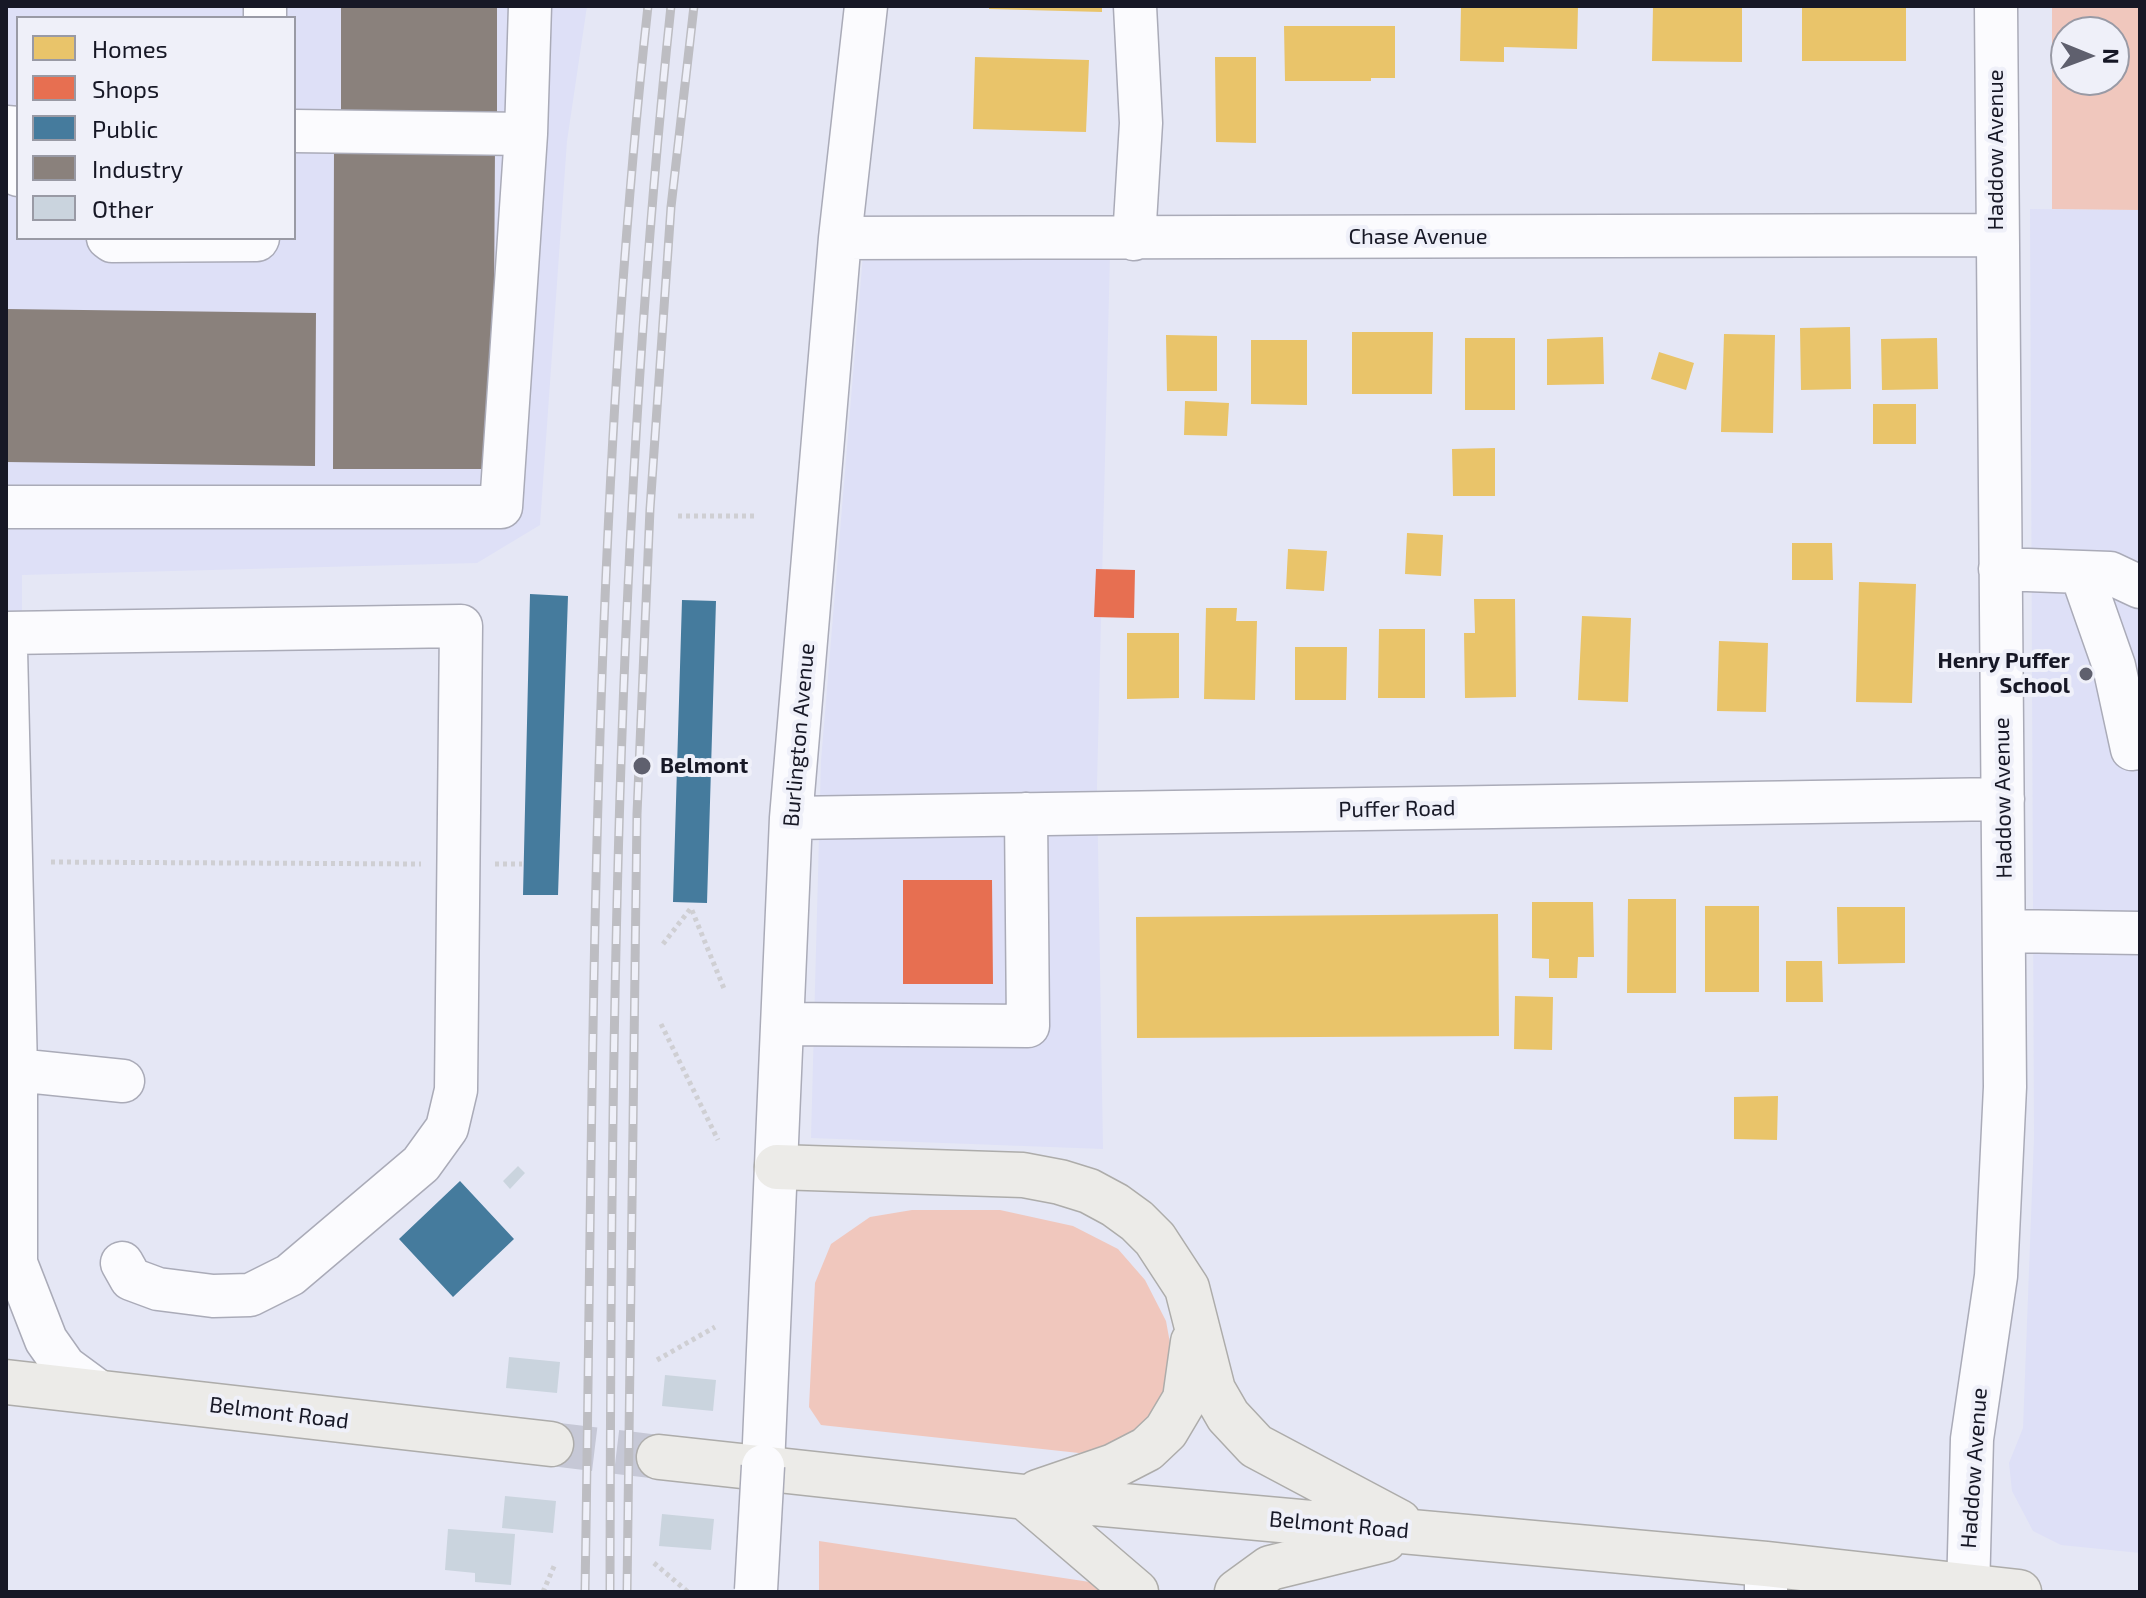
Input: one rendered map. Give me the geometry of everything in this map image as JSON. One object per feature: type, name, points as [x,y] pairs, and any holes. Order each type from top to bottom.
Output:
[{"type":"main road","points":[[777,1167],[1023,1175],[1089,1191],[1115,1205],[1155,1239],[1187,1288],[1213,1390],[1228,1416],[1256,1446],[1416,1531]]},
{"type":"main road","points":[[1025,1497],[1114,1466],[1147,1449],[1166,1431],[1185,1399],[1195,1319]]},
{"type":"main road","name":"Belmont Road","points":[[6,1382],[551,1444]]},
{"type":"main road","name":"Belmont Road","points":[[659,1457],[1025,1497],[1416,1531],[1766,1578],[2019,1592]]},
{"type":"main road","points":[[1025,1497],[1136,1592]]},
{"type":"main road","points":[[1237,1592],[1270,1568],[1416,1531]]},
{"type":"street","points":[[6,507],[501,507],[526,134],[530,6]]},
{"type":"street","name":"Burlington Avenue","points":[[756,1591],[769,1368],[791,818],[840,238],[866,6]]},
{"type":"street","points":[[1134,239],[1141,123],[1135,6]]},
{"type":"street","name":"Haddow Avenue","points":[[1967,1590],[1972,1439],[1996,1276],[2005,1087],[1996,6]]},
{"type":"street","points":[[296,131],[526,134]]},
{"type":"street","name":"Chase Avenue","points":[[840,238],[1996,235]]},
{"type":"street","points":[[111,240],[257,240]]},
{"type":"street","points":[[2000,569],[2110,573],[2140,587]]},
{"type":"street","points":[[2081,572],[2114,666],[2132,749],[2140,748]]},
{"type":"street","points":[[6,633],[461,626],[456,1090],[447,1128],[421,1164],[290,1275],[250,1295],[213,1296],[158,1289],[131,1279],[122,1263]]},
{"type":"street","points":[[6,649],[16,1070],[11,1272],[46,1340],[65,1367],[99,1392]]},
{"type":"street","name":"Puffer Road","points":[[791,818],[2003,799]]},
{"type":"street","points":[[783,1024],[1028,1026],[1026,814]]},
{"type":"street","points":[[2004,931],[2140,933]]},
{"type":"street","points":[[16,1070],[123,1081]]},
{"type":"path","points":[[678,516],[758,516]]},
{"type":"path","points":[[11,862],[522,864]]},
{"type":"path","points":[[663,944],[691,908],[725,991]]},
{"type":"path","points":[[661,1024],[718,1140]]},
{"type":"path","points":[[657,1360],[715,1327]]},
{"type":"path","points":[[654,1563],[688,1592]]},
{"type":"path","points":[[543,1592],[555,1564]]},
{"type":"shaded area","points":[[6,6],[587,6],[567,141],[540,525],[477,563],[22,575],[22,612],[6,645]]},
{"type":"shaded area","points":[[2052,6],[2140,6],[2140,210],[2052,209],[2052,96],[2130,96],[2130,16],[2052,16]]},
{"type":"shaded area","name":"Henry Puffer School","points":[[2030,209],[2140,210],[2140,1553],[2061,1545],[2033,1531],[2012,1491],[2009,1463],[2023,1428],[2034,1138]]},
{"type":"shaded area","points":[[863,254],[1110,254],[1097,785],[1103,1149],[811,1138],[821,761]]},
{"type":"shaded area","points":[[912,1210],[1000,1210],[1073,1226],[1118,1249],[1145,1280],[1166,1321],[1174,1365],[1167,1407],[1117,1447],[1079,1453],[821,1425],[809,1407],[815,1283],[831,1244],[870,1217]]},
{"type":"shaded area","points":[[819,1541],[1103,1584],[1110,1592],[819,1592]]},
{"type":"building: Homes","points":[[989,6],[1102,6],[1102,12],[989,9]]},
{"type":"building: Homes","points":[[1461,6],[1578,6],[1577,49],[1504,47],[1504,62],[1460,61]]},
{"type":"building: Homes","points":[[1653,6],[1742,6],[1742,62],[1652,61]]},
{"type":"building: Homes","points":[[1802,6],[1906,6],[1906,61],[1802,61]]},
{"type":"building: Homes","points":[[1284,26],[1395,26],[1395,78],[1285,81]]},
{"type":"building: Homes","points":[[975,57],[1089,60],[1086,132],[973,129]]},
{"type":"building: Homes","points":[[1215,57],[1256,57],[1256,143],[1216,142]]},
{"type":"building: Homes","points":[[1850,327],[1851,389],[1801,390],[1800,328]]},
{"type":"building: Homes","points":[[1352,332],[1433,332],[1432,394],[1352,394]]},
{"type":"building: Homes","points":[[1724,334],[1775,335],[1773,433],[1721,432]]},
{"type":"building: Homes","points":[[1166,335],[1217,336],[1217,391],[1167,391]]},
{"type":"building: Homes","points":[[1603,337],[1604,384],[1547,385],[1547,339]]},
{"type":"building: Homes","points":[[1465,338],[1515,338],[1515,410],[1465,410]]},
{"type":"building: Homes","points":[[1937,338],[1938,389],[1882,390],[1881,339]]},
{"type":"building: Homes","points":[[1251,340],[1307,340],[1307,405],[1251,404]]},
{"type":"building: Homes","points":[[1659,352],[1694,363],[1686,390],[1651,379]]},
{"type":"building: Homes","points":[[1185,401],[1229,403],[1227,436],[1184,435]]},
{"type":"building: Homes","points":[[1873,404],[1916,404],[1916,444],[1873,444]]},
{"type":"building: Homes","points":[[1495,448],[1495,496],[1453,496],[1452,449]]},
{"type":"building: Homes","points":[[1407,533],[1443,535],[1441,576],[1405,574]]},
{"type":"building: Homes","points":[[1792,543],[1832,543],[1833,580],[1792,580]]},
{"type":"building: Homes","points":[[1288,549],[1327,551],[1324,591],[1286,589]]},
{"type":"building: Homes","points":[[1859,582],[1916,584],[1912,703],[1856,702]]},
{"type":"building: Homes","points":[[1474,599],[1515,599],[1516,697],[1465,698],[1464,633],[1475,633]]},
{"type":"building: Homes","points":[[1206,608],[1237,608],[1236,621],[1257,621],[1255,700],[1204,699]]},
{"type":"building: Homes","points":[[1582,616],[1631,618],[1628,702],[1578,700]]},
{"type":"building: Homes","points":[[1379,629],[1425,629],[1425,698],[1378,698]]},
{"type":"building: Homes","points":[[1127,633],[1179,633],[1179,698],[1127,699]]},
{"type":"building: Homes","points":[[1719,641],[1768,643],[1766,712],[1717,711]]},
{"type":"building: Homes","points":[[1295,647],[1347,647],[1346,700],[1295,700]]},
{"type":"building: Homes","points":[[1628,899],[1676,899],[1676,993],[1627,993]]},
{"type":"building: Homes","points":[[1532,902],[1593,902],[1594,957],[1578,957],[1577,978],[1549,978],[1549,959],[1532,958]]},
{"type":"building: Homes","points":[[1705,906],[1759,906],[1759,992],[1705,992]]},
{"type":"building: Homes","points":[[1837,907],[1905,907],[1905,963],[1838,964]]},
{"type":"building: Homes","points":[[1498,914],[1499,1036],[1137,1038],[1136,917]]},
{"type":"building: Homes","points":[[1786,961],[1822,961],[1823,1002],[1786,1002]]},
{"type":"building: Homes","points":[[1515,996],[1553,997],[1552,1050],[1514,1049]]},
{"type":"building: Homes","points":[[1778,1096],[1777,1140],[1734,1139],[1734,1097]]},
{"type":"building: Shops","points":[[1096,569],[1135,570],[1134,618],[1094,617]]},
{"type":"building: Shops","points":[[903,880],[992,880],[993,984],[903,984]]},
{"type":"building: Public","points":[[530,594],[568,596],[558,895],[523,895]]},
{"type":"building: Public","points":[[682,600],[716,601],[707,903],[673,902]]},
{"type":"building: Public","points":[[460,1181],[514,1239],[453,1297],[399,1239]]},
{"type":"building: Industry","points":[[341,6],[497,6],[497,112],[341,112]]},
{"type":"building: Industry","points":[[334,145],[495,146],[493,469],[333,469]]},
{"type":"building: Industry","points":[[6,309],[316,313],[315,466],[6,462]]},
{"type":"building: Other","points":[[518,1166],[525,1173],[510,1189],[503,1181]]},
{"type":"building: Other","points":[[509,1357],[560,1362],[557,1393],[506,1388]]},
{"type":"building: Other","points":[[665,1375],[716,1380],[713,1411],[662,1406]]},
{"type":"building: Other","points":[[505,1496],[556,1501],[553,1533],[502,1528]]},
{"type":"building: Other","points":[[662,1514],[714,1519],[711,1550],[659,1546]]},
{"type":"building: Other","points":[[448,1529],[515,1534],[511,1585],[475,1582],[475,1573],[445,1570]]},
{"type":"tunnel","points":[[551,1444],[659,1457]]},
{"type":"railway","points":[[585,1592],[594,996],[605,599],[629,203],[648,6]]},
{"type":"railway","points":[[610,1592],[615,997],[627,600],[652,204],[671,6]]},
{"type":"railway","points":[[627,1592],[637,814],[650,509],[671,207],[694,6]]},
{"type":"place","name":"Henry Puffer School","points":[[2086,674]]},
{"type":"place","name":"Belmont","points":[[642,766]]}]
